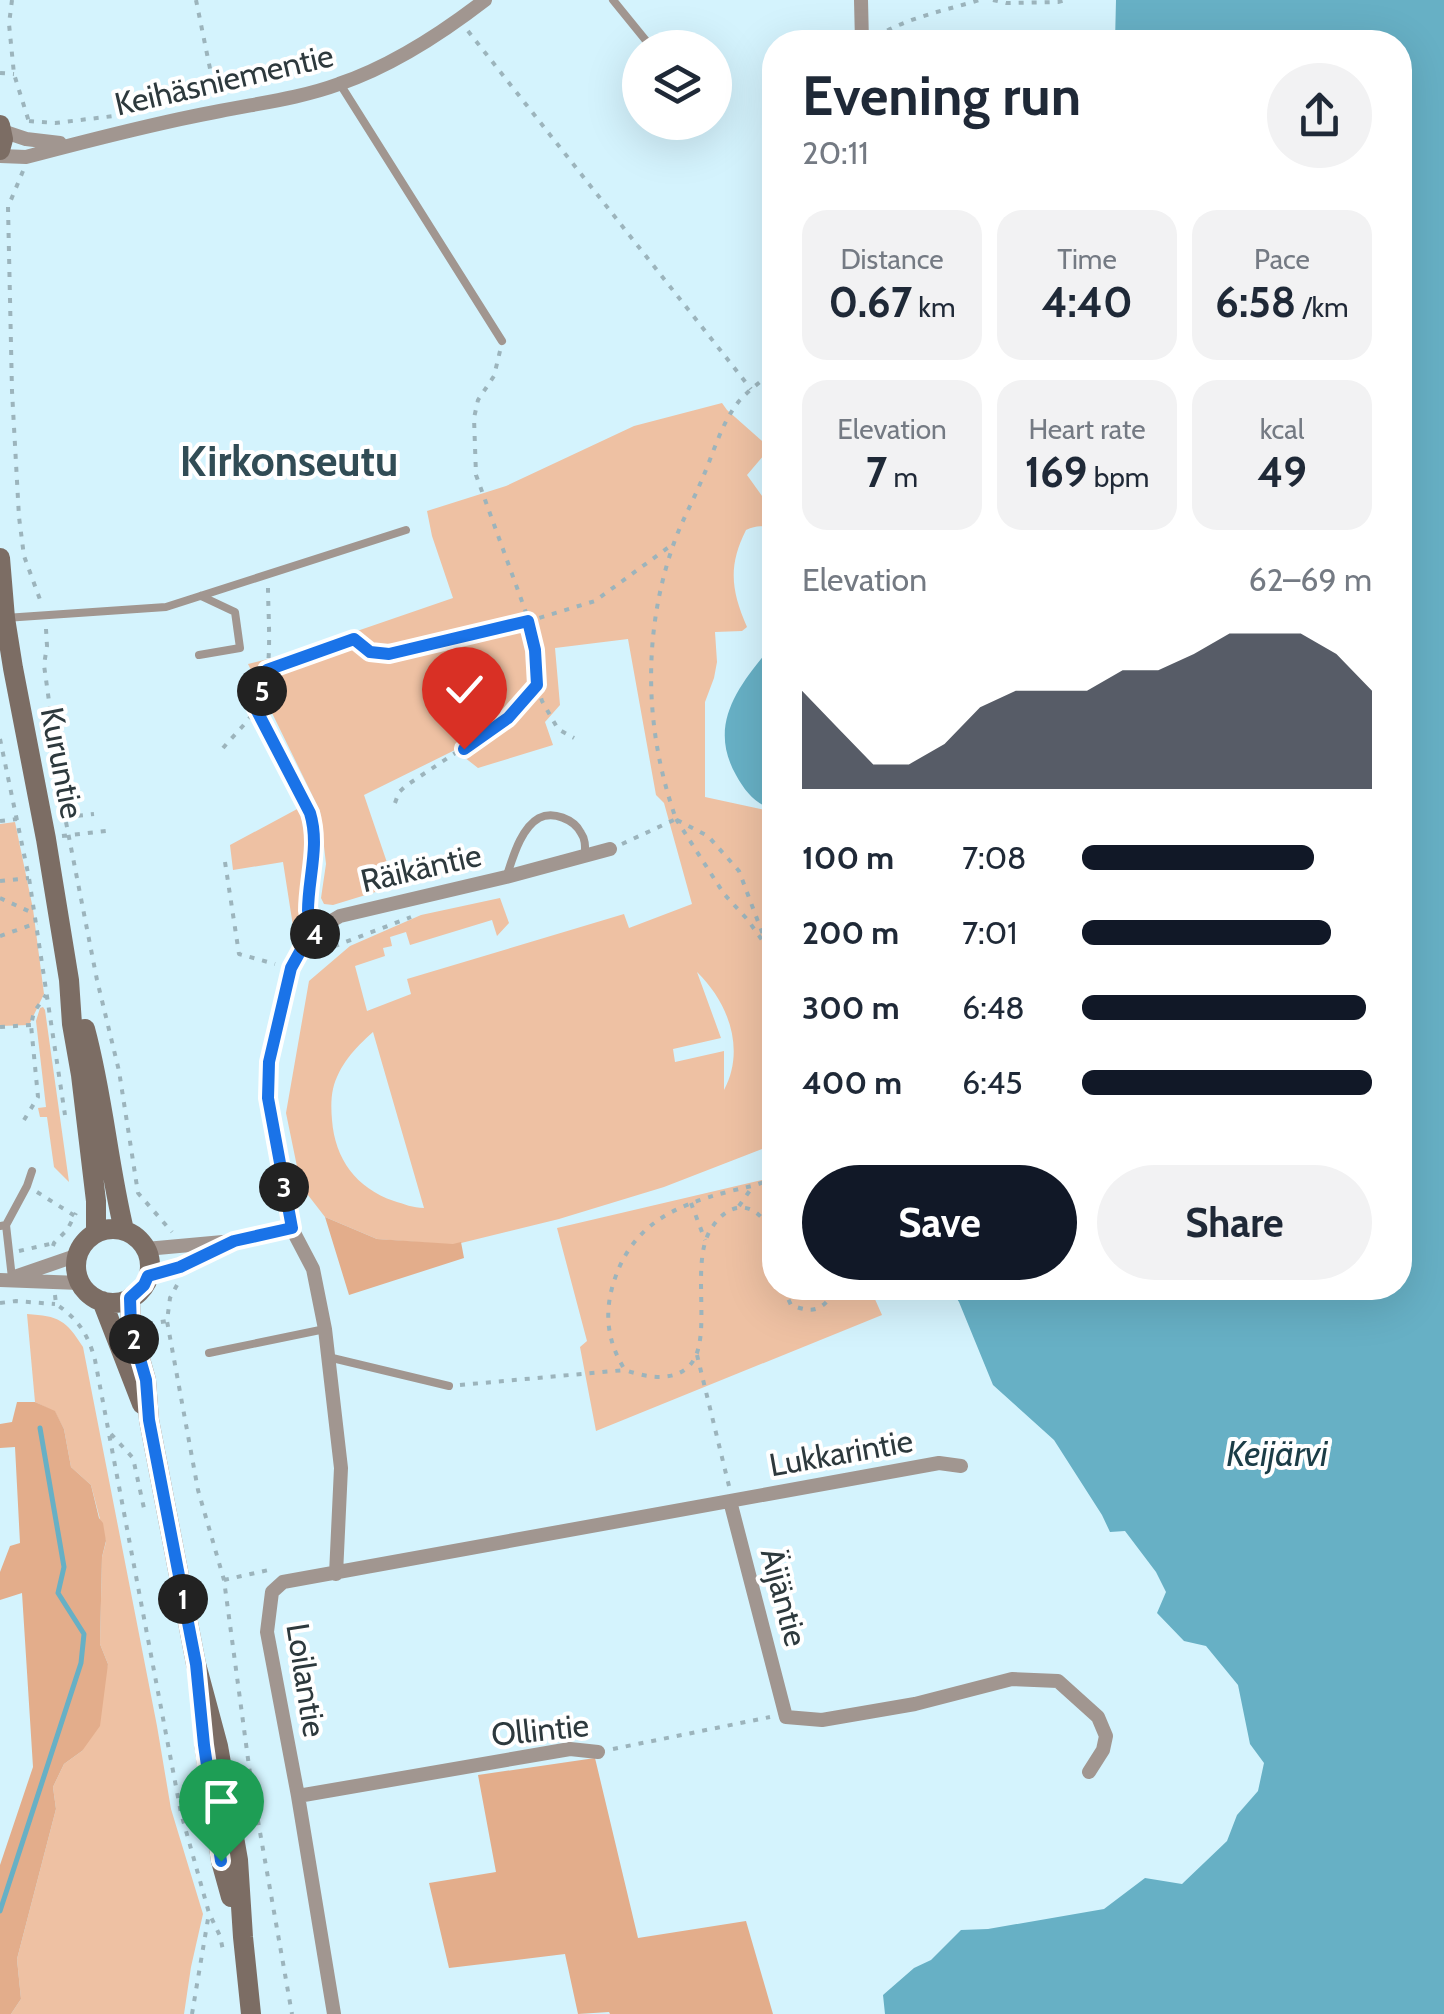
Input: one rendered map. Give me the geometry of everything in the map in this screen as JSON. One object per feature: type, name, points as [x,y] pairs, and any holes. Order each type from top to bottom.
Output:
[{"type":"main road","name":"Kuruntie","points":[[0,558],[3,618],[69,980],[96,1200],[96,1233]]},
{"type":"main road","name":"Kuruntie","points":[[69,980],[97,1074],[124,1230]]},
{"type":"main road","points":[[124,1230],[146,1249],[148,1276],[130,1298],[121,1302],[102,1300],[80,1282],[78,1254],[96,1233],[124,1230]]},
{"type":"main road","points":[[130,1298],[131,1328],[146,1380],[149,1420],[238,1860],[251,2014]]},
{"type":"main road","points":[[102,1300],[149,1420]]},
{"type":"street","name":"Keihäsniementie","points":[[0,140],[26,157],[340,84],[403,55],[485,0]]},
{"type":"street","points":[[861,0],[864,30]]},
{"type":"street","name":"Keihäsniementie","points":[[0,140],[76,144]]},
{"type":"street","name":"Räikäntie","points":[[321,926],[371,907],[610,850]]},
{"type":"street","points":[[321,926],[291,968],[269,1062],[268,1098],[292,1228],[313,1269],[325,1329],[341,1468],[336,1574],[730,1501]]},
{"type":"street","points":[[146,1249],[234,1241],[292,1228]]},
{"type":"street","points":[[148,1276],[180,1267],[234,1241]]},
{"type":"street","points":[[6,1279],[78,1254]]},
{"type":"street","points":[[6,1279],[80,1282]]},
{"type":"street","name":"Lukkarintie","points":[[730,1501],[939,1463],[961,1466]]},
{"type":"street","name":"Äijäntie","points":[[730,1501],[786,1717]]},
{"type":"street","name":"Loilantie","points":[[334,2014],[266,1632],[272,1592],[284,1582],[336,1574]]},
{"type":"street","points":[[786,1717],[822,1720],[915,1704],[1012,1679],[1058,1682],[1098,1716],[1106,1736],[1103,1750],[1089,1772]]},
{"type":"street","name":"Ollintie","points":[[298,1796],[570,1749],[598,1752]]},
{"type":"lane","points":[[613,0],[637,30]]},
{"type":"lane","points":[[340,84],[502,341]]},
{"type":"lane","points":[[3,618],[166,608],[406,530]]},
{"type":"lane","points":[[199,655],[240,648],[235,612],[201,596]]},
{"type":"lane","points":[[506,877],[525,832],[537,818],[553,815],[580,829],[585,856]]},
{"type":"lane","points":[[6,1279],[10,1254],[3,1225],[32,1171]]},
{"type":"lane","points":[[209,1353],[325,1329]]},
{"type":"lane","points":[[328,1357],[450,1386]]},
{"type":"path","points":[[12,0],[9,24],[14,74],[29,121],[55,123],[128,115]]},
{"type":"path","points":[[196,0],[216,99],[226,97]]},
{"type":"path","points":[[887,30],[979,0]]},
{"type":"path","points":[[993,0],[1065,0]]},
{"type":"path","points":[[459,20],[752,390]]},
{"type":"path","points":[[0,73],[14,74]]},
{"type":"path","points":[[26,157],[21,180],[8,207],[12,391],[24,556],[45,616],[44,665],[65,817],[97,980],[120,1071],[138,1194],[174,1234],[176,1246]]},
{"type":"path","points":[[0,208],[8,207]]},
{"type":"path","points":[[502,341],[494,376],[478,400],[474,418],[476,475],[528,621],[542,701],[558,729],[574,738]]},
{"type":"path","points":[[762,381],[738,403],[724,428],[673,544],[654,620],[650,660],[654,730],[664,786],[676,820],[724,894],[762,939]]},
{"type":"path","points":[[267,670],[354,639],[370,652],[389,654],[595,601],[673,544]]},
{"type":"path","points":[[222,748],[256,709],[267,670],[268,576]]},
{"type":"path","points":[[394,803],[407,785],[508,718],[537,685]]},
{"type":"path","points":[[256,709],[314,825],[308,911],[321,926]]},
{"type":"path","points":[[65,817],[94,814]]},
{"type":"path","points":[[0,821],[17,820]]},
{"type":"path","points":[[610,850],[676,820]]},
{"type":"path","points":[[676,820],[708,836],[739,871],[762,933]]},
{"type":"path","points":[[70,835],[106,831]]},
{"type":"path","points":[[225,862],[239,954],[291,968]]},
{"type":"path","points":[[0,881],[29,878]]},
{"type":"path","points":[[0,898],[36,914]]},
{"type":"path","points":[[314,954],[420,913]]},
{"type":"path","points":[[0,936],[37,923]]},
{"type":"path","points":[[24,1120],[38,1098],[30,1026],[46,995]]},
{"type":"path","points":[[0,1027],[30,1026]]},
{"type":"path","points":[[625,1370],[609,1340],[610,1296],[627,1250],[647,1227],[691,1202],[762,1182]]},
{"type":"path","points":[[26,1186],[75,1216]]},
{"type":"path","points":[[739,1206],[753,1186]]},
{"type":"path","points":[[691,1202],[705,1240]]},
{"type":"path","points":[[730,1501],[729,1481],[697,1354],[701,1259],[705,1240],[720,1216],[739,1206],[762,1218]]},
{"type":"path","points":[[10,1254],[54,1243]]},
{"type":"path","points":[[180,1267],[167,1321],[198,1490],[224,1580],[251,1781],[292,2014]]},
{"type":"path","points":[[789,1300],[791,1305],[814,1311],[829,1300]]},
{"type":"path","points":[[0,1303],[56,1304]]},
{"type":"path","points":[[450,1386],[625,1370],[645,1377],[676,1374],[689,1367],[697,1354]]},
{"type":"path","points":[[108,1431],[133,1458],[145,1512]]},
{"type":"path","name":"Ollintie","points":[[598,1752],[770,1716],[786,1717]]},
{"type":"path","points":[[192,2014],[209,1912],[226,1964]]},
{"type":"shaded area","points":[[722,403],[762,441],[762,457],[747,475],[762,496],[762,526],[746,530],[734,567],[735,590],[747,627],[742,631],[715,632],[717,662],[705,702],[705,797],[762,809],[762,1149],[664,1187],[559,1219],[453,1245],[377,1239],[325,1217],[301,1186],[286,1113],[309,981],[350,946],[421,915],[500,898],[509,923],[497,936],[492,920],[410,945],[406,932],[390,937],[392,946],[383,948],[385,956],[355,966],[367,1011],[411,994],[407,979],[624,914],[629,928],[692,904],[664,803],[656,795],[628,639],[555,648],[560,705],[545,722],[553,745],[478,768],[455,750],[364,795],[395,886],[333,905],[324,904],[321,898],[326,864],[320,811],[248,664],[296,652],[453,598],[427,511],[506,486],[634,426]],"holes":[[[697,972],[725,1012],[733,1043],[724,1090],[724,1051],[675,1062],[673,1049],[721,1038]],[[373,1032],[424,1208],[394,1201],[358,1180],[343,1159],[334,1134],[332,1100],[339,1072]]]},
{"type":"shaded area","points":[[299,808],[306,825],[310,858],[295,939],[283,862],[233,870],[230,845]]},
{"type":"shaded area","points":[[15,822],[33,909],[44,994],[29,1025],[0,1026],[0,824]]},
{"type":"shaded area","points":[[43,1007],[69,1182],[54,1167],[47,1117],[40,1117],[38,1108],[46,1107],[36,1021]]},
{"type":"shaded area","points":[[762,1180],[762,1300],[875,1300],[882,1315],[596,1431],[580,1347],[587,1341],[557,1228]]},
{"type":"shaded area","points":[[325,1217],[377,1239],[461,1242],[464,1258],[349,1295]]},
{"type":"shaded area","points":[[27,1314],[61,1321],[83,1347],[171,1809],[203,1914],[184,2014],[11,2014],[21,1999],[17,1959],[56,1809],[53,1787],[64,1764],[82,1751],[108,1664],[100,1644],[102,1557],[106,1542],[91,1485],[71,1467],[64,1429],[55,1412],[35,1402]]},
{"type":"shaded area","points":[[17,1402],[35,1402],[55,1411],[64,1429],[71,1467],[91,1485],[106,1541],[102,1557],[100,1644],[108,1664],[100,1726],[82,1751],[64,1764],[53,1787],[56,1809],[17,1959],[21,1999],[11,2014],[0,2014],[0,1865],[33,1767],[22,1593],[0,1600],[0,1572],[10,1546],[20,1543],[15,1447],[0,1448],[0,1424],[12,1422]]},
{"type":"shaded area","points":[[595,1758],[638,1938],[746,1921],[773,2014],[578,2014],[565,1954],[449,1968],[429,1883],[496,1872],[478,1775]]},
{"type":"water","name":"Keijärvi","points":[[1116,0],[1444,0],[1444,2014],[885,2014],[883,1995],[914,1968],[931,1960],[961,1930],[1104,1909],[1145,1878],[1182,1884],[1227,1841],[1237,1815],[1258,1791],[1264,1763],[1250,1744],[1238,1685],[1206,1646],[1184,1641],[1157,1613],[1166,1592],[1156,1572],[1125,1531],[1110,1532],[1054,1440],[993,1385],[958,1300],[1412,1300],[1412,30],[1115,30]]},
{"type":"water","points":[[762,658],[762,804],[736,775],[725,737],[732,704]]},
{"type":"waterway","points":[[0,1911],[81,1663],[84,1634],[58,1593],[64,1567],[40,1428]]},
{"type":"district","name":"Kirkonseutu","points":[[289,461]]},
{"type":"route","points":[[221,1861],[196,1664],[149,1420],[146,1380],[131,1328],[130,1298],[138,1293],[148,1276],[180,1267],[234,1241],[292,1228],[268,1098],[269,1062],[291,968],[321,926],[308,911],[314,825],[256,709],[267,670],[354,639],[370,652],[389,654],[528,621],[537,685],[508,718],[464,749]]}]
